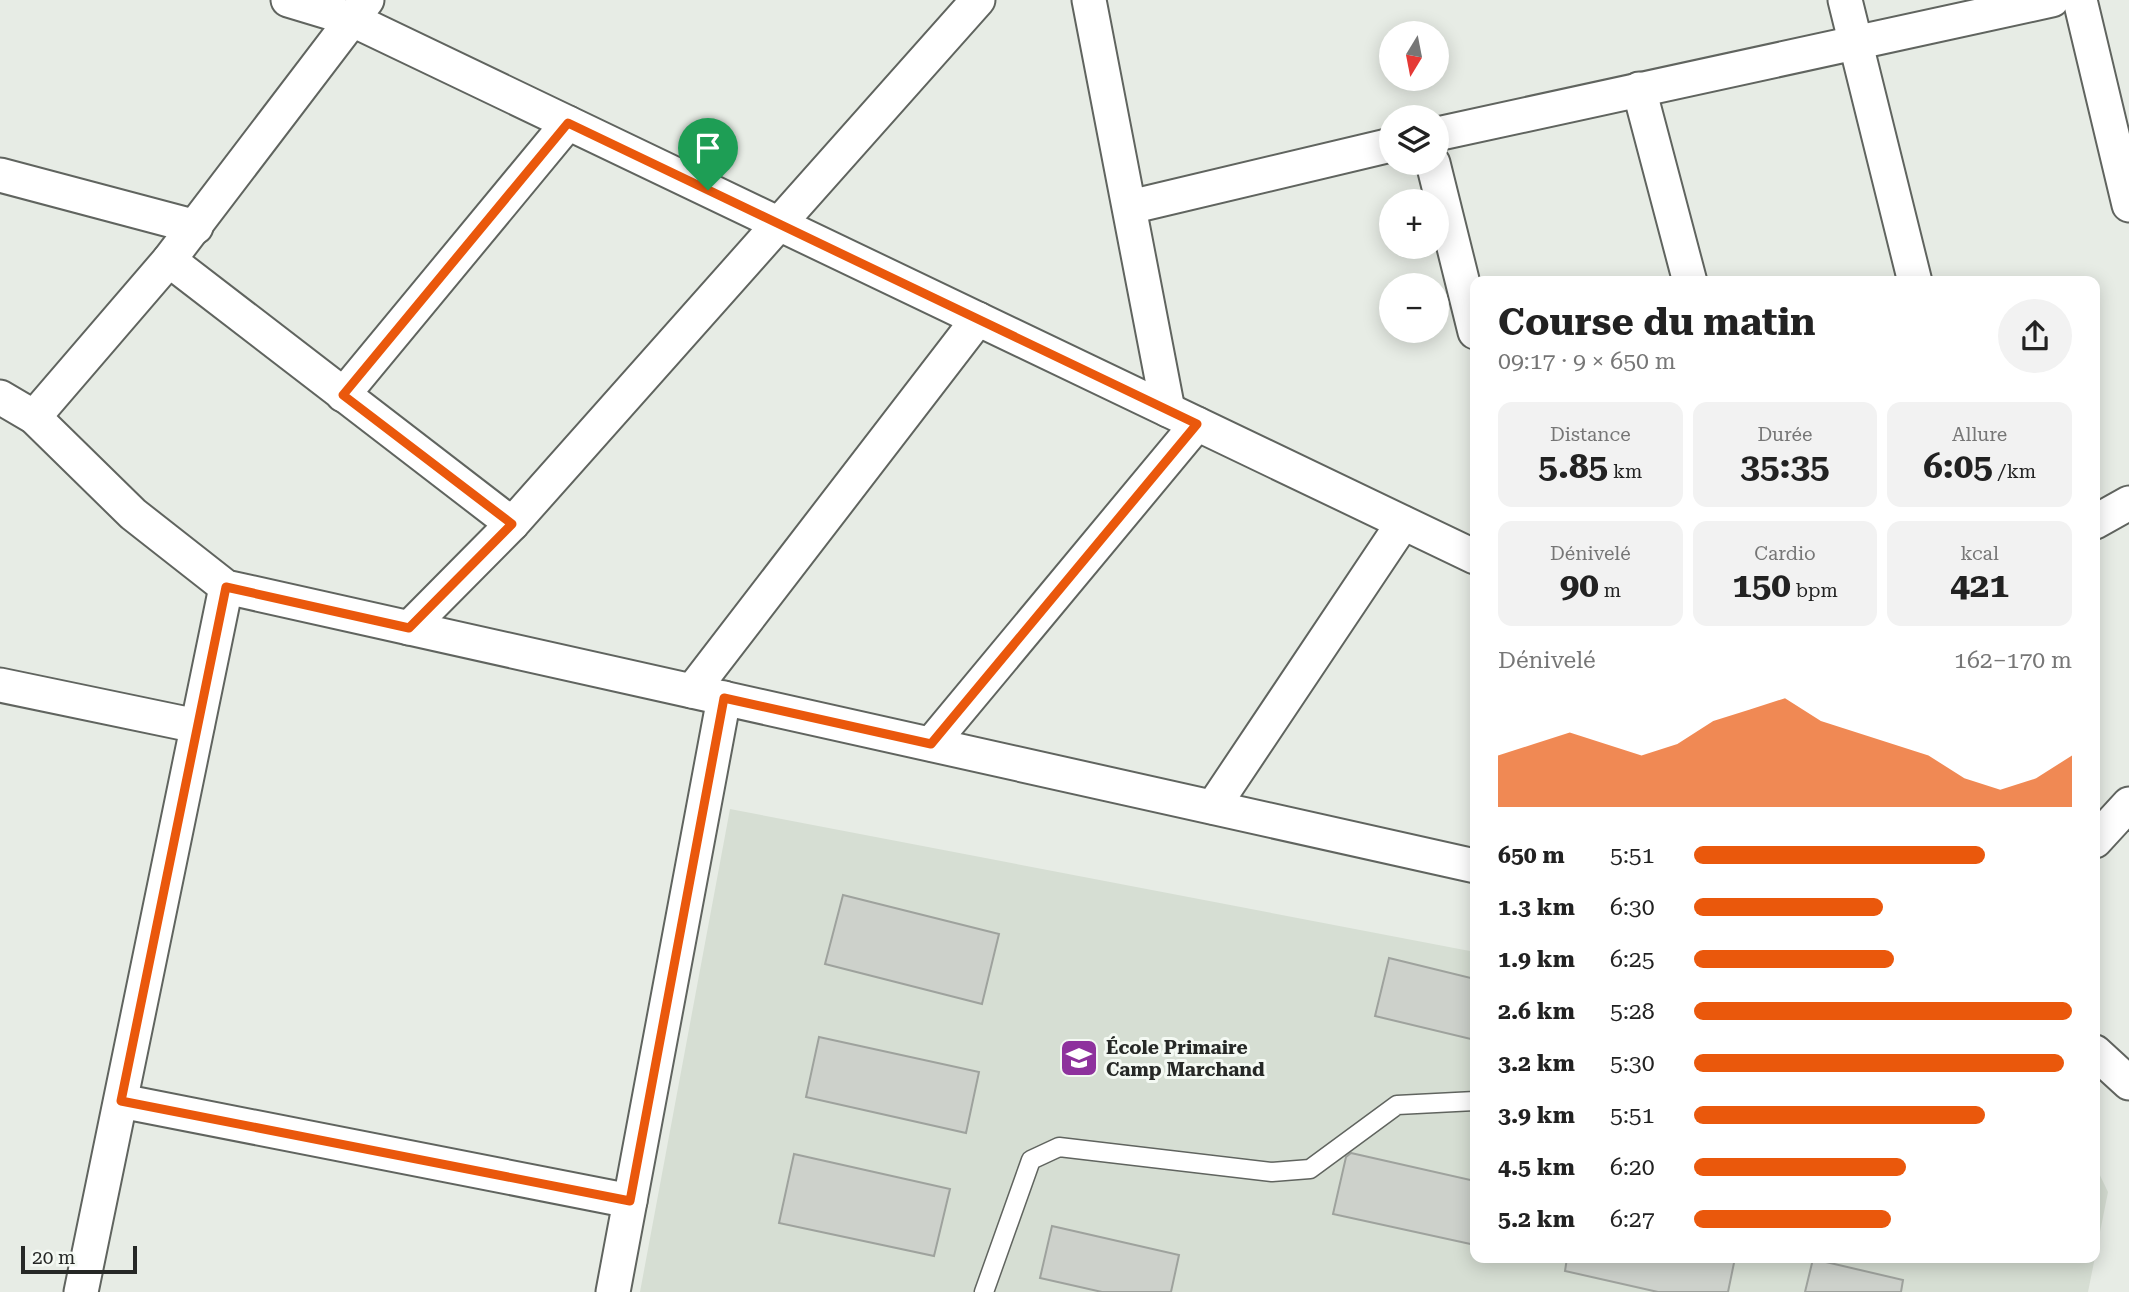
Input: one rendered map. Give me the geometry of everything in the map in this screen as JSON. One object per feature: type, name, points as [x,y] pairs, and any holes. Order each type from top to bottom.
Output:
[{"type":"street","points":[[288,0],[359,9],[568,123],[1470,555]]},
{"type":"street","points":[[409,628],[512,524],[978,0]]},
{"type":"street","points":[[1089,0],[1130,207],[1183,417]]},
{"type":"street","points":[[1845,0],[1913,276]]},
{"type":"street","points":[[1449,131],[2052,0]]},
{"type":"street","points":[[2080,0],[2129,205]]},
{"type":"street","points":[[34,417],[170,260],[359,9]]},
{"type":"street","points":[[1639,89],[1688,276]]},
{"type":"street","points":[[343,395],[568,123]]},
{"type":"street","points":[[1130,207],[1379,148]]},
{"type":"street","points":[[1436,175],[1470,312]]},
{"type":"street","points":[[0,176],[196,227]]},
{"type":"street","points":[[170,260],[512,524]]},
{"type":"street","points":[[692,691],[978,319]]},
{"type":"street","points":[[0,397],[34,417],[133,514],[226,587],[1213,807],[1470,856]]},
{"type":"street","points":[[931,744],[1183,417]]},
{"type":"street","points":[[2100,519],[2129,503]]},
{"type":"street","points":[[1213,807],[1403,523]]},
{"type":"street","points":[[81,1292],[226,587]]},
{"type":"street","points":[[0,685],[197,726]]},
{"type":"street","points":[[613,1292],[724,698]]},
{"type":"street","points":[[2100,836],[2129,804]]},
{"type":"street","points":[[2100,1057],[2129,1083]]},
{"type":"street","points":[[121,1101],[630,1201]]},
{"type":"lane","points":[[984,1292],[1031,1160],[1059,1147],[1272,1172],[1310,1169],[1397,1105],[1470,1101]]},
{"type":"shaded area","name":"École Primaire Camp Marchand","points":[[730,809],[1470,951],[1470,1263],[2094,1263],[2088,1292],[640,1292]]},
{"type":"shaded area","points":[[2100,1175],[2108,1192],[2100,1232]]},
{"type":"building","points":[[843,895],[999,934],[982,1004],[825,964]]},
{"type":"building","points":[[1389,958],[1470,978],[1470,1039],[1375,1016]]},
{"type":"building","points":[[819,1037],[979,1072],[966,1133],[806,1097]]},
{"type":"building","points":[[1351,1153],[1470,1180],[1470,1244],[1333,1214],[1346,1157]]},
{"type":"building","points":[[794,1154],[950,1189],[934,1256],[779,1223]]},
{"type":"building","points":[[1052,1226],[1179,1255],[1171,1292],[1102,1292],[1040,1278]]},
{"type":"building","points":[[1566,1263],[1734,1263],[1728,1292],[1658,1292],[1565,1271]]},
{"type":"building","points":[[1812,1263],[1830,1263],[1903,1280],[1901,1292],[1805,1292]]},
{"type":"place","name":"École Primaire Camp Marchand","points":[[1079,1058]]},
{"type":"route","points":[[568,123],[708,190],[1197,424],[931,744],[724,698],[630,1201],[121,1101],[226,587],[409,628],[512,524],[343,395],[568,123]]}]
